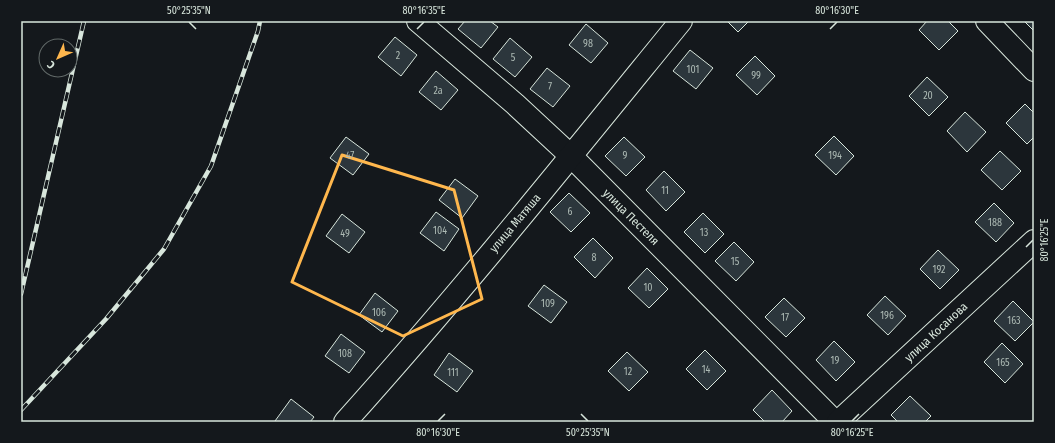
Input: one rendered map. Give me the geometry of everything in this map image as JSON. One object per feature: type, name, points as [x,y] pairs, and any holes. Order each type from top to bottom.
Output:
[{"type":"street","name":"улица Пестеля","points":[[418,21],[515,104],[571,156],[835,422]]},
{"type":"street","name":"улица Матяша","points":[[345,422],[394,367],[571,156],[681,21]]},
{"type":"street","points":[[987,21],[1034,70]]},
{"type":"street","name":"улица Косанова","points":[[838,422],[1034,242]]},
{"type":"highlighted area","points":[[342,155],[454,190],[482,299],[403,336],[292,282]]},
{"type":"building","points":[[465,21],[490,21],[498,27],[481,48],[458,29]]},
{"type":"building","points":[[727,21],[749,21],[738,32]]},
{"type":"building","points":[[927,21],[948,21],[958,31],[939,50],[919,30]]},
{"type":"building","points":[[1024,21],[1034,21],[1034,31]]},
{"type":"building","points":[[586,24],[608,43],[591,63],[569,45]]},
{"type":"building","points":[[395,37],[417,55],[401,76],[378,57]]},
{"type":"building","points":[[510,38],[532,57],[515,77],[493,59]]},
{"type":"building","points":[[690,50],[713,68],[696,89],[673,71]]},
{"type":"building","points":[[755,56],[775,76],[757,95],[736,75]]},
{"type":"building","points":[[547,68],[570,86],[553,107],[530,89]]},
{"type":"building","points":[[436,71],[458,90],[441,110],[419,92]]},
{"type":"building","points":[[927,77],[948,97],[929,116],[909,96]]},
{"type":"building","points":[[1025,104],[1034,113],[1034,137],[1027,144],[1006,123]]},
{"type":"building","points":[[965,112],[986,132],[967,152],[947,131]]},
{"type":"building","points":[[834,136],[854,156],[836,175],[815,155]]},
{"type":"building","points":[[346,137],[369,154],[353,175],[330,158]]},
{"type":"building","points":[[624,137],[645,157],[626,176],[605,156]]},
{"type":"building","points":[[1000,151],[1021,171],[1002,190],[981,170]]},
{"type":"building","points":[[664,171],[685,192],[666,211],[646,190]]},
{"type":"building","points":[[455,179],[478,196],[462,218],[439,200]]},
{"type":"building","points":[[569,193],[590,213],[571,232],[550,212]]},
{"type":"building","points":[[994,203],[1014,223],[996,242],[975,222]]},
{"type":"building","points":[[436,212],[459,229],[444,251],[420,233]]},
{"type":"building","points":[[703,213],[724,234],[705,253],[684,232]]},
{"type":"building","points":[[342,214],[365,232],[349,253],[326,236]]},
{"type":"building","points":[[593,238],[613,258],[595,278],[574,257]]},
{"type":"building","points":[[734,242],[754,262],[736,281],[715,261]]},
{"type":"building","points":[[938,250],[959,270],[940,289],[920,269]]},
{"type":"building","points":[[647,268],[668,289],[649,308],[628,288]]},
{"type":"building","points":[[544,285],[567,302],[551,323],[528,306]]},
{"type":"building","points":[[375,293],[398,311],[382,332],[359,315]]},
{"type":"building","points":[[885,296],[906,316],[888,335],[867,315]]},
{"type":"building","points":[[784,298],[805,318],[786,337],[765,317]]},
{"type":"building","points":[[1013,301],[1034,322],[1015,341],[994,321]]},
{"type":"building","points":[[341,334],[365,352],[349,373],[325,356]]},
{"type":"building","points":[[834,341],[855,362],[836,381],[816,360]]},
{"type":"building","points":[[1002,343],[1023,364],[1005,383],[984,362]]},
{"type":"building","points":[[705,350],[726,371],[707,390],[686,369]]},
{"type":"building","points":[[627,352],[648,372],[629,391],[608,371]]},
{"type":"building","points":[[449,353],[473,371],[457,392],[434,375]]},
{"type":"building","points":[[772,390],[792,411],[782,422],[765,422],[753,410]]},
{"type":"building","points":[[910,396],[931,416],[925,422],[898,422],[891,415]]},
{"type":"building","points":[[291,399],[314,417],[310,422],[275,421]]},
{"type":"railway","points":[[21,294],[84,21]]},
{"type":"railway","points":[[21,410],[106,319],[164,249],[211,166],[258,31],[260,21]]}]
